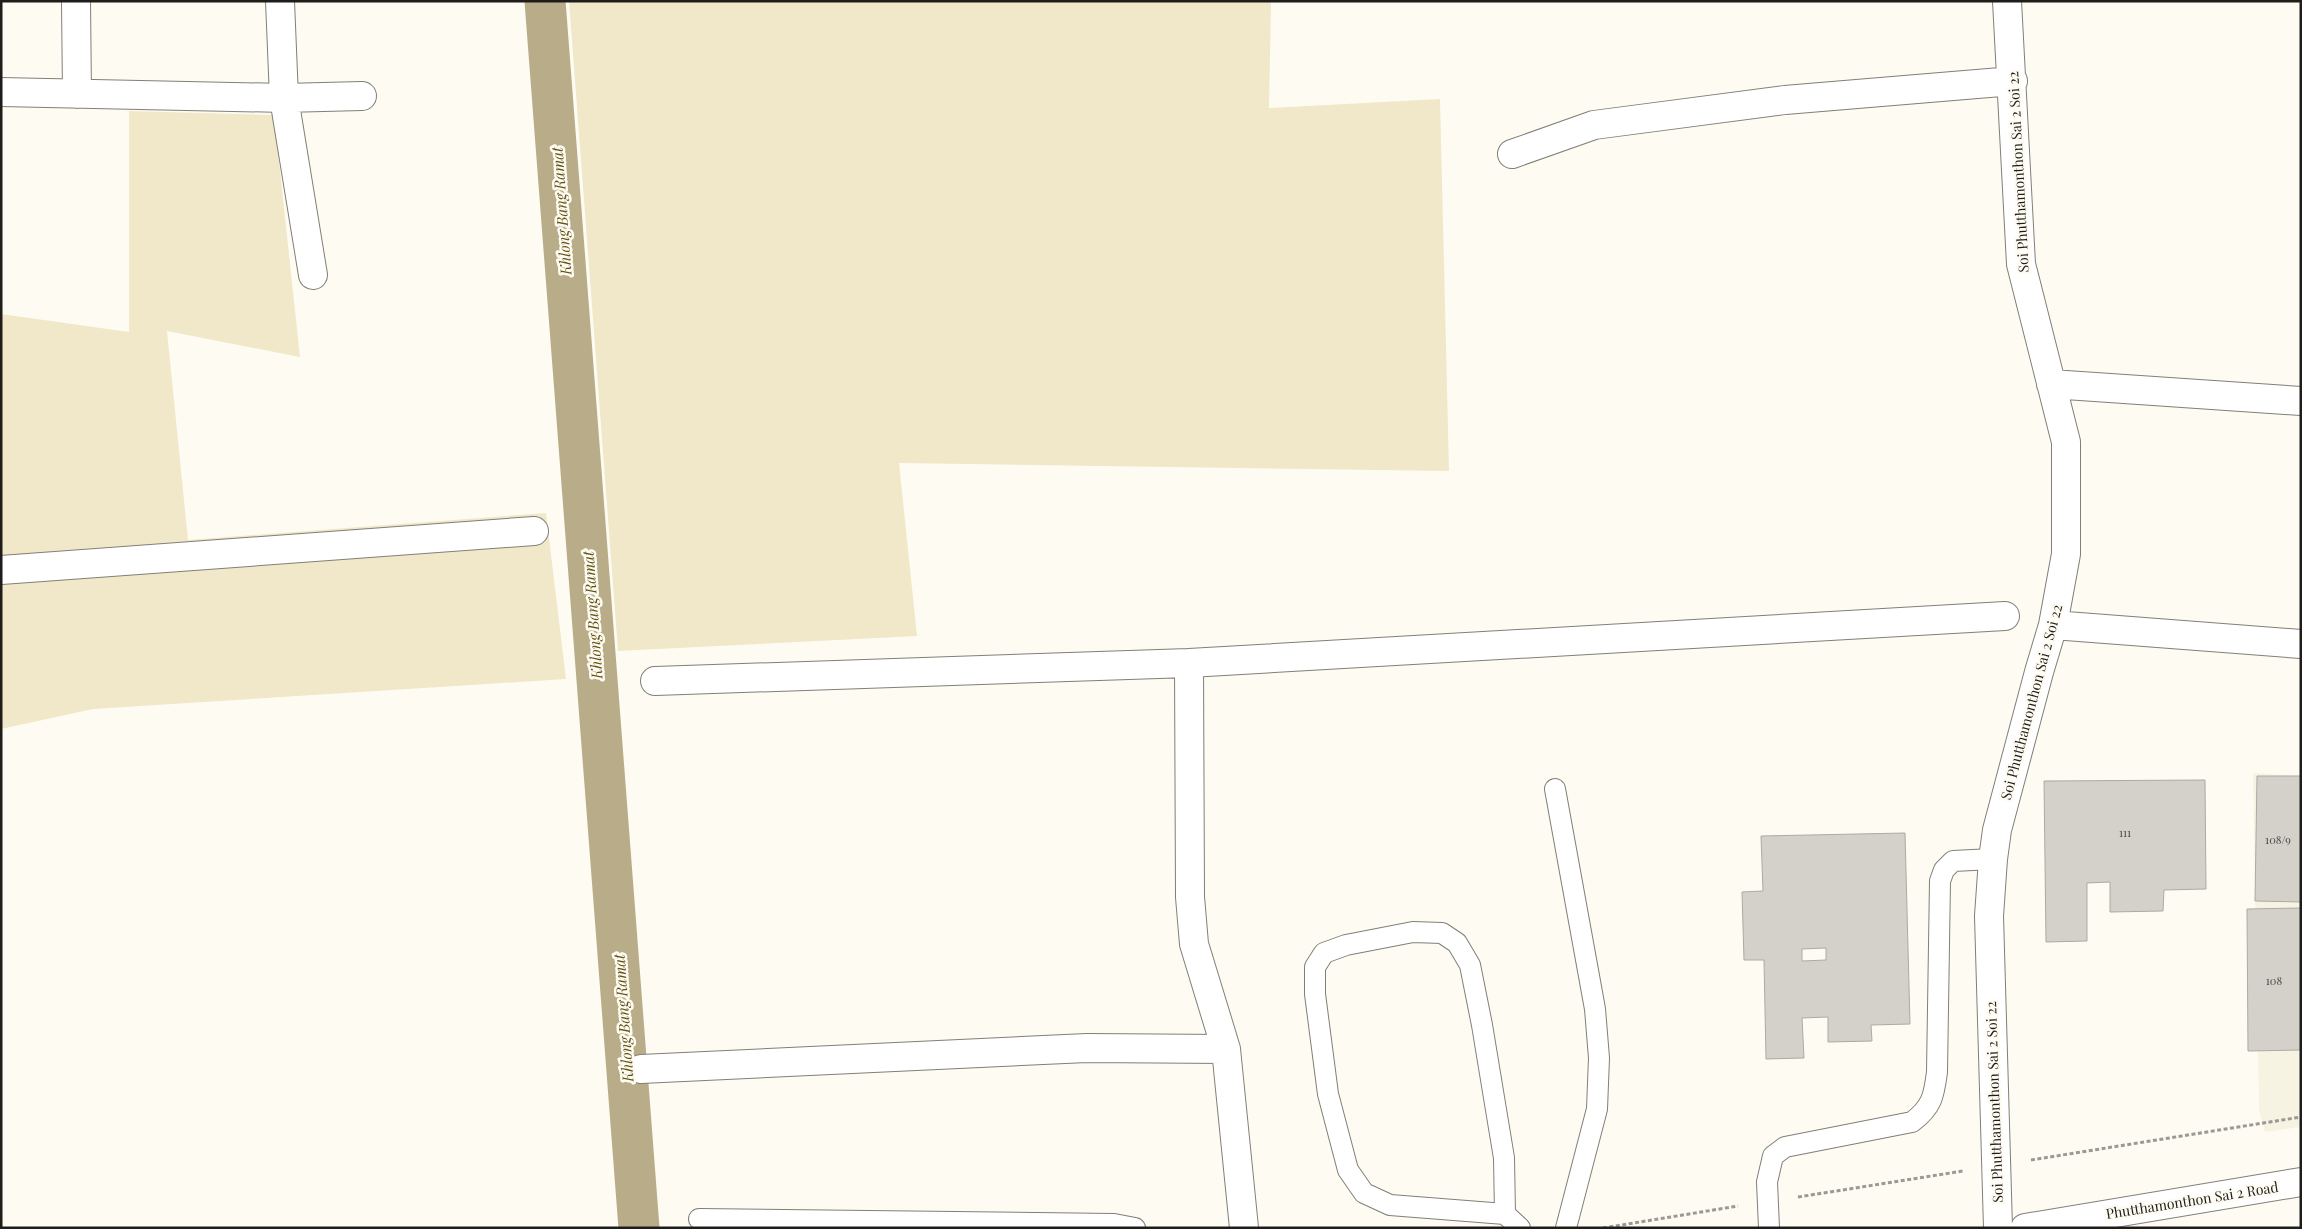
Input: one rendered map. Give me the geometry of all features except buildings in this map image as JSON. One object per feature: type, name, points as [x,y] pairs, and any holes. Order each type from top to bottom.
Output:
[{"type":"street","points":[[76,1],[77,94]]},
{"type":"street","points":[[280,1],[284,98],[313,275]]},
{"type":"street","name":"Soi Phutthamonthon Sai 2 Soi 22","points":[[1998,1228],[1989,916],[1993,859],[2002,812],[2038,672],[2053,625],[2066,554],[2066,442],[2021,264],[2013,81],[2007,1]]},
{"type":"street","points":[[1512,154],[1594,125],[1785,100],[2013,81]]},
{"type":"street","points":[[1,92],[284,98],[362,96]]},
{"type":"street","points":[[2051,384],[2301,401]]},
{"type":"street","points":[[1,570],[534,531]]},
{"type":"street","points":[[655,681],[1189,663],[2005,616]]},
{"type":"street","points":[[2053,625],[2301,644]]},
{"type":"street","points":[[1189,663],[1190,868],[1194,944],[1226,1049],[1244,1228]]},
{"type":"street","points":[[641,1069],[1087,1048],[1226,1049]]},
{"type":"street","name":"Phutthamonthon Sai 2 Road","points":[[2025,1228],[2301,1182]]},
{"type":"lane","points":[[1555,789],[1595,1009],[1599,1058],[1597,1109],[1566,1228]]},
{"type":"lane","points":[[1769,1228],[1767,1182],[1773,1156],[1785,1147],[1912,1122],[1924,1114],[1934,1097],[1937,1072],[1940,881],[1944,870],[1952,861],[1993,859]]},
{"type":"lane","points":[[1505,1214],[1504,1158],[1482,1025],[1470,965],[1457,943],[1442,933],[1413,932],[1346,945],[1324,953],[1315,967],[1314,994],[1328,1094],[1348,1170],[1364,1193],[1390,1205],[1505,1214],[1520,1228]]},
{"type":"lane","points":[[699,1219],[1114,1224],[1135,1228]]},
{"type":"path","points":[[1603,1228],[2301,1117]]},
{"type":"shaded area","points":[[569,1],[1271,1],[1269,108],[1440,99],[1449,471],[899,463],[917,636],[618,651]]},
{"type":"shaded area","points":[[129,111],[274,115],[300,357],[167,331],[188,540],[546,513],[566,679],[93,709],[1,729],[1,314],[129,332]]},
{"type":"shaded area","points":[[2253,773],[2301,776],[2301,1127],[2265,1132],[2259,1110]]},
{"type":"waterway","name":"Khlong Bang Ramat","points":[[545,1],[639,1228]]}]
